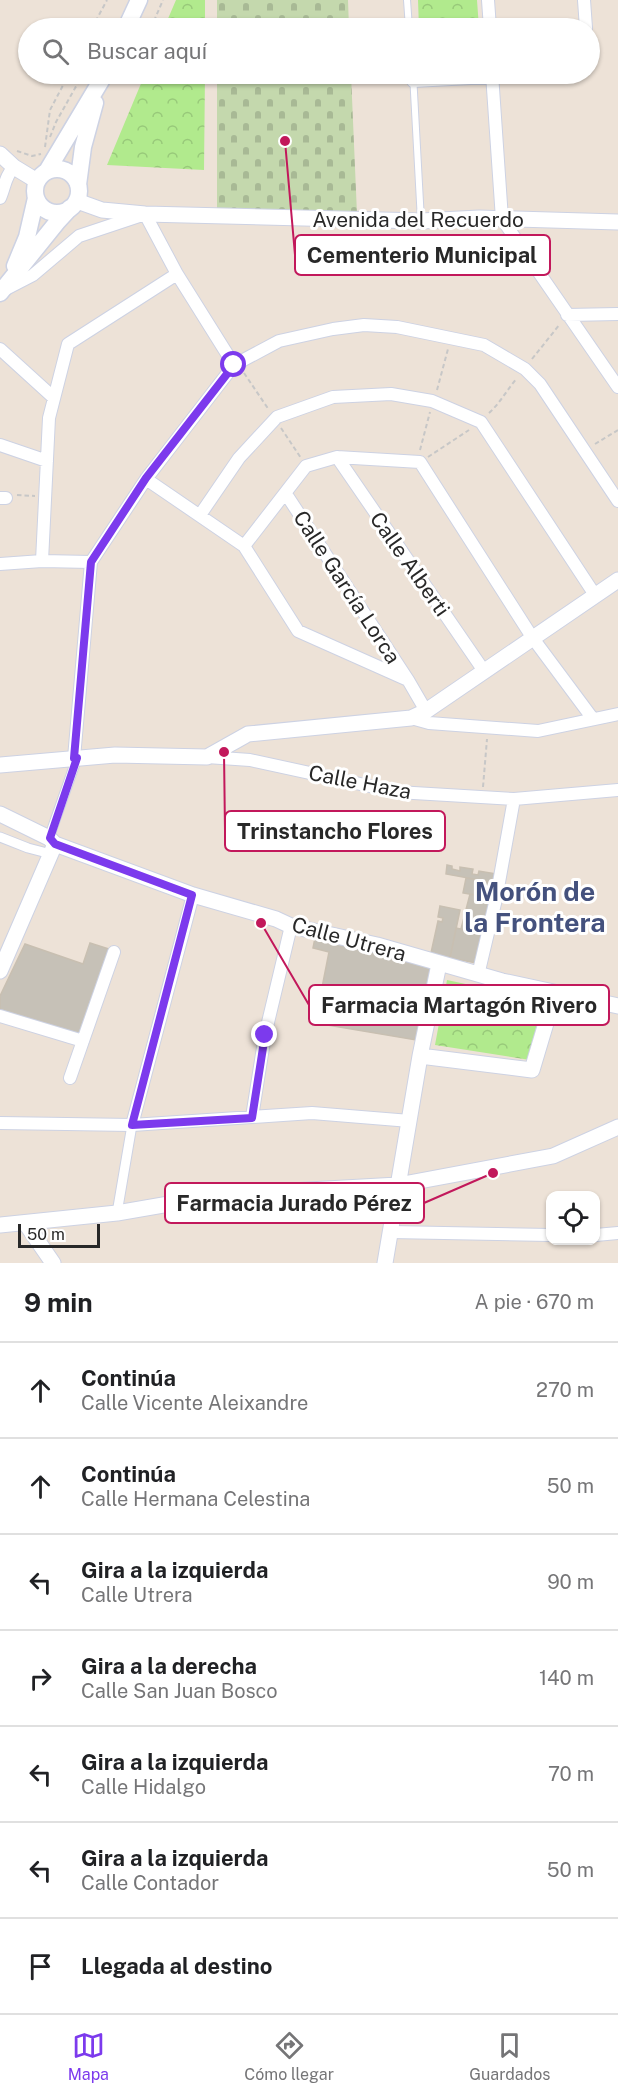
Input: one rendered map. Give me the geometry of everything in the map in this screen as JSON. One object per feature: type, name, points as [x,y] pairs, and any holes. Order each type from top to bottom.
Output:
[{"type":"main road","points":[[131,18],[139,0]]},
{"type":"main road","points":[[1,292],[27,237],[40,184],[99,84]]},
{"type":"main road","points":[[1,292],[58,221],[75,198],[75,179],[66,171],[59,169],[40,184],[39,205],[51,212],[65,212],[75,198],[83,147],[102,84]]},
{"type":"street","points":[[488,0],[489,18]]},
{"type":"street","points":[[584,0],[585,18]]},
{"type":"street","points":[[494,84],[502,219],[567,315],[612,372],[618,387]]},
{"type":"street","points":[[0,154],[14,167],[40,184]]},
{"type":"street","points":[[0,198],[7,174],[14,167]]},
{"type":"street","name":"Avenida del Recuerdo","points":[[75,198],[102,210],[145,214],[421,221],[502,219],[618,222]]},
{"type":"street","points":[[1,292],[33,275],[79,236],[145,214],[177,274],[234,365]]},
{"type":"street","points":[[42,561],[50,418],[68,344],[177,274]]},
{"type":"street","points":[[567,315],[618,314]]},
{"type":"street","points":[[0,971],[52,845],[75,758],[91,562],[146,478],[234,365],[279,340],[364,325],[397,327],[484,345],[524,369],[540,384],[618,501]]},
{"type":"street","points":[[0,349],[54,398]]},
{"type":"street","points":[[200,515],[238,458],[277,417],[333,397],[391,394],[432,401],[481,422],[595,596]]},
{"type":"street","points":[[0,445],[47,461]]},
{"type":"street","points":[[244,546],[306,466],[337,457],[420,462],[532,637],[597,718]]},
{"type":"street","name":"Calle Alberti","points":[[337,457],[484,671]]},
{"type":"street","points":[[146,478],[244,546],[298,631],[408,680]]},
{"type":"street","name":"Calle García Lorca","points":[[286,494],[426,711]]},
{"type":"street","points":[[0,564],[42,561],[91,562]]},
{"type":"street","points":[[0,765],[115,755],[207,757],[248,734],[411,718],[426,711],[618,580]]},
{"type":"street","points":[[597,718],[618,705]]},
{"type":"street","points":[[411,718],[429,723],[538,731],[618,714]]},
{"type":"street","name":"Calle Haza","points":[[207,757],[250,760],[397,792],[514,799],[618,790]]},
{"type":"street","points":[[478,975],[496,899],[514,799]]},
{"type":"street","name":"Calle Utrera","points":[[0,814],[52,845],[192,895],[276,919],[291,926],[377,945],[478,975],[618,1006]]},
{"type":"street","points":[[0,837],[28,848],[52,845]]},
{"type":"street","points":[[117,1213],[132,1125],[192,895]]},
{"type":"street","points":[[252,1118],[265,1035],[291,926]]},
{"type":"street","points":[[70,1078],[114,952]]},
{"type":"street","points":[[385,1263],[420,1056],[440,964]]},
{"type":"street","points":[[420,1056],[532,1070],[555,993]]},
{"type":"street","points":[[0,1016],[83,1041]]},
{"type":"street","points":[[0,1123],[132,1125],[312,1113],[410,1121]]},
{"type":"street","points":[[2,1221],[26,1224],[117,1213],[221,1195],[398,1185],[553,1156],[618,1126]]},
{"type":"street","points":[[26,1224],[53,1263]]},
{"type":"street","points":[[391,1232],[546,1235]]},
{"type":"street","points":[[600,1235],[618,1233]]},
{"type":"lane","points":[[407,0],[408,18]]},
{"type":"lane","points":[[413,84],[421,221]]},
{"type":"path","points":[[98,18],[107,0]]},
{"type":"path","points":[[156,18],[163,0]]},
{"type":"path","points":[[44,153],[50,110],[64,84]]},
{"type":"path","points":[[44,153],[56,122],[77,84]]},
{"type":"path","points":[[32,156],[44,153]]},
{"type":"path","points":[[420,462],[481,422],[501,402],[505,393],[567,315]]},
{"type":"path","points":[[584,450],[618,430]]},
{"type":"path","points":[[3,498],[15,495],[45,496]]},
{"type":"path","points":[[482,797],[488,728]]},
{"type":"green space","points":[[176,0],[205,0],[205,18],[168,18]]},
{"type":"green space","points":[[217,0],[348,0],[349,18],[217,18]]},
{"type":"green space","points":[[418,0],[477,0],[478,18],[419,18]]},
{"type":"green space","points":[[141,84],[205,84],[204,170],[107,165]]},
{"type":"green space","points":[[217,84],[351,84],[357,214],[217,209]]},
{"type":"green space","points":[[447,980],[541,1000],[530,1060],[435,1045]]},
{"type":"building","points":[[447,865],[460,871],[460,867],[473,869],[472,874],[478,875],[479,871],[497,874],[495,883],[446,874]]},
{"type":"building","points":[[466,878],[495,883],[491,898],[463,893]]},
{"type":"building","points":[[470,894],[491,898],[483,934],[461,929]]},
{"type":"building","points":[[440,906],[460,910],[450,958],[431,953],[438,921],[442,922],[443,918],[438,917]]},
{"type":"building","points":[[456,928],[483,934],[476,963],[450,958]]},
{"type":"building","points":[[315,938],[432,966],[416,1040],[315,1023],[329,952],[313,948]]},
{"type":"building","points":[[90,943],[112,950],[82,1037],[0,1014],[0,996],[25,944],[83,964]]},
{"type":"place","name":"Cementerio Municipal","points":[[285,141]]},
{"type":"place","name":"Trinstancho Flores","points":[[224,752]]},
{"type":"place","name":"Farmacia Martagón Rivero","points":[[261,923]]},
{"type":"place","name":"Farmacia Jurado Pérez","points":[[493,1173]]},
{"type":"district","name":"Morón de la Frontera","points":[[535,906]]},
{"type":"route","points":[[234,365],[146,478],[91,562],[74,758],[77,758],[50,838],[55,844],[192,895],[132,1125],[252,1118],[265,1035]]}]
